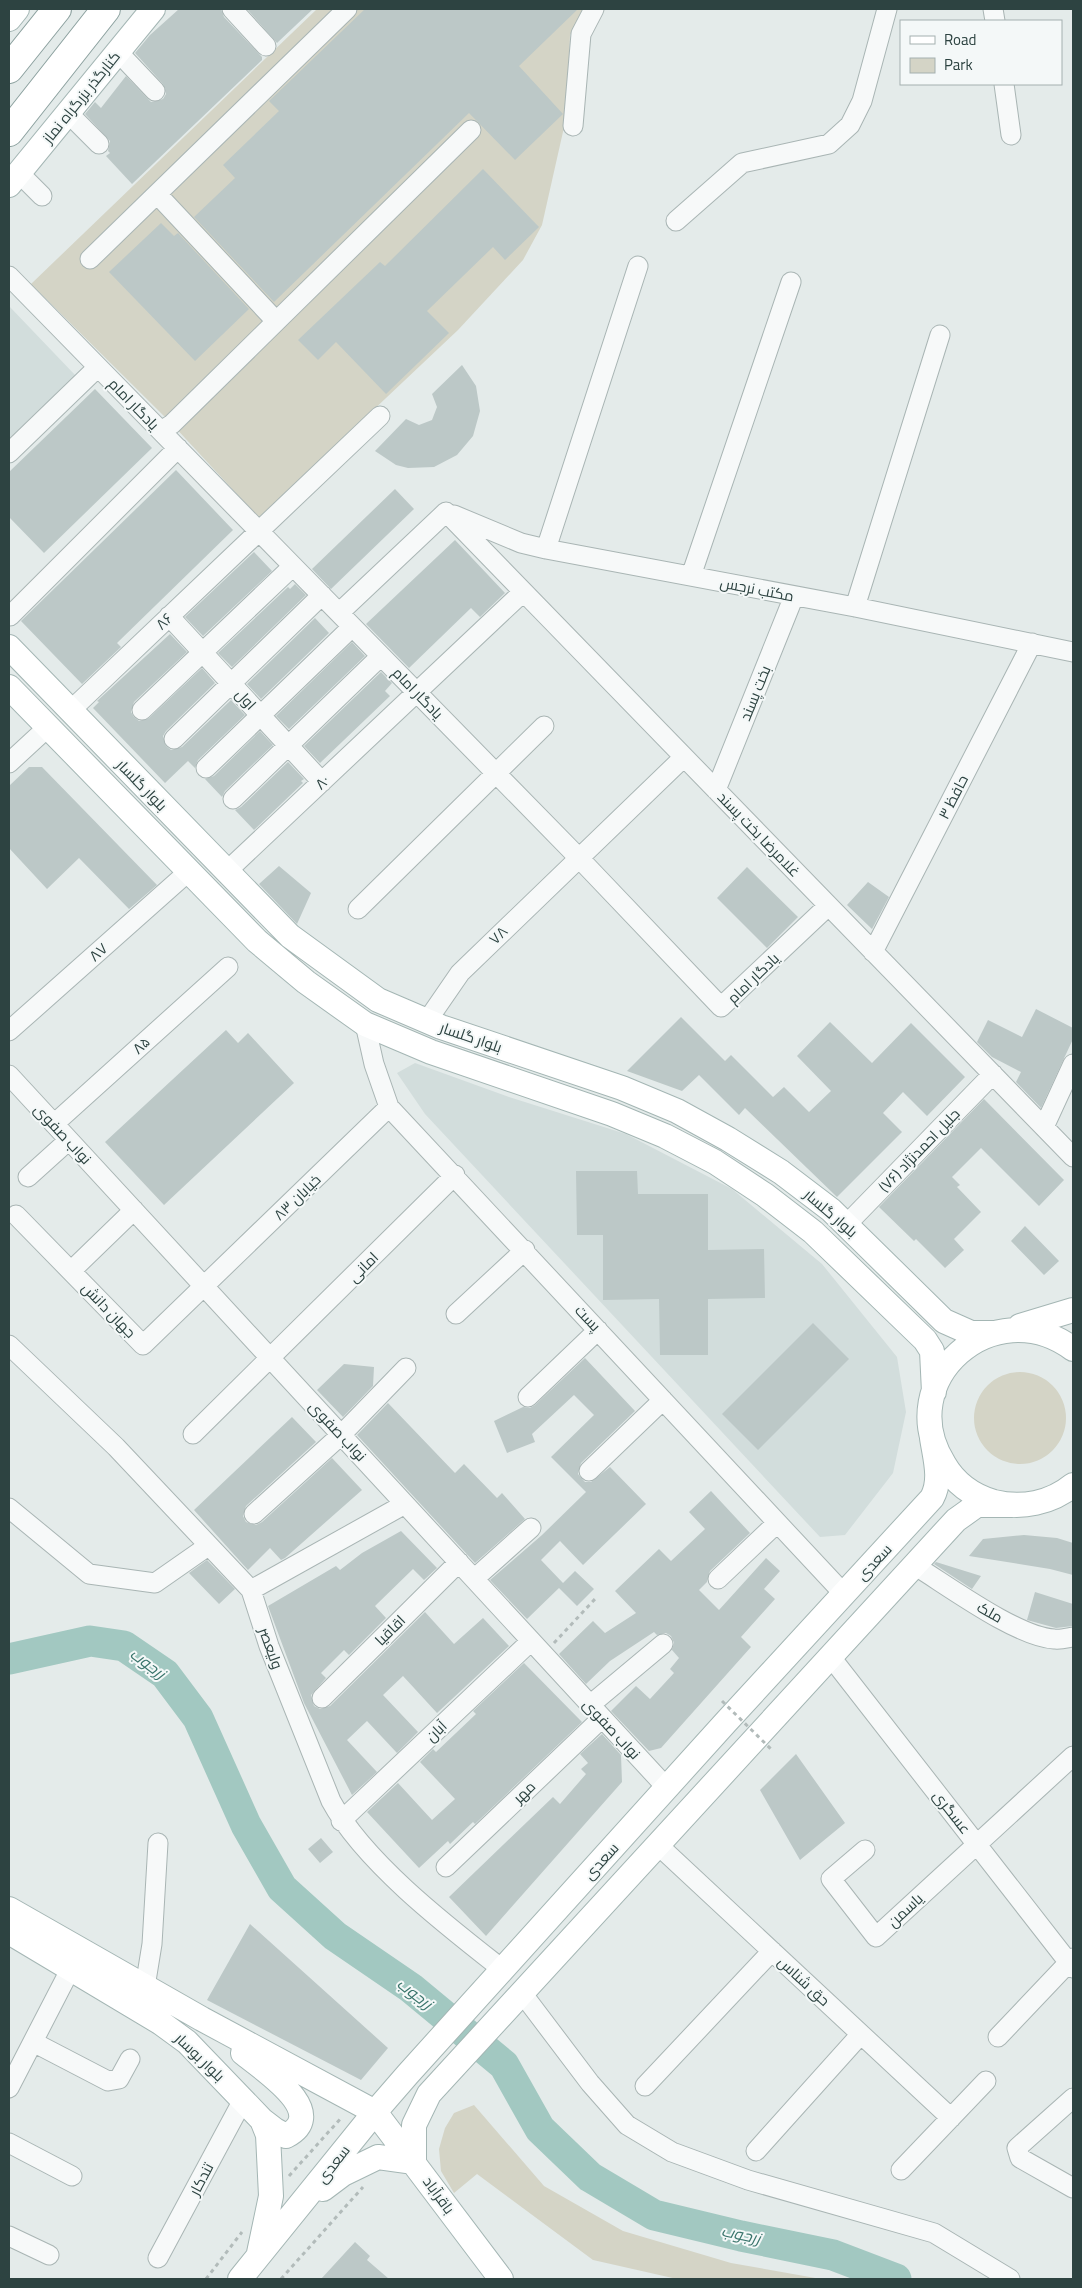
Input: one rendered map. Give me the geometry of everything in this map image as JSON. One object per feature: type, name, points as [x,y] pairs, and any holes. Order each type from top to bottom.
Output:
[{"type":"highway","points":[[9,69],[57,9]]},
{"type":"highway","points":[[9,132],[106,9]]},
{"type":"main road","points":[[9,19],[17,9]]},
{"type":"main road","name":"کنارگذر بزرگراه نماز","points":[[14,179],[153,9]]},
{"type":"main road","name":"بلوار گلسار","points":[[9,647],[290,936],[378,1000],[427,1021],[622,1088],[677,1111],[728,1139],[781,1172],[846,1225],[944,1320],[971,1332],[1028,1330],[1046,1334],[1073,1349]]},
{"type":"main road","name":"بلوار گلسار","points":[[9,687],[262,946],[306,982],[365,1024],[431,1052],[612,1114],[665,1136],[714,1162],[766,1195],[813,1232],[925,1340],[932,1351],[934,1392]]},
{"type":"main road","points":[[934,1392],[943,1371],[958,1353],[977,1340],[1073,1310]]},
{"type":"main road","name":"سعدی","points":[[240,2279],[302,2204],[365,2107],[408,2074],[932,1498],[937,1490],[930,1415],[934,1392]]},
{"type":"main road","points":[[932,1438],[944,1464],[963,1486],[988,1500],[1012,1505],[1073,1499]]},
{"type":"main road","points":[[1043,1501],[1073,1485]]},
{"type":"main road","name":"سعدی","points":[[414,2162],[414,2126],[429,2094],[956,1520],[977,1505],[1012,1505]]},
{"type":"main road","name":"بلوار بوسار","points":[[9,1909],[202,2019],[365,2107]]},
{"type":"main road","name":"بلوار بوسار","points":[[9,1932],[161,2023],[187,2042],[262,2120],[268,2135],[271,2196],[258,2258]]},
{"type":"main road","points":[[202,2019],[234,2044],[299,2102],[303,2118],[298,2130],[286,2136],[274,2130],[262,2120]]},
{"type":"main road","points":[[408,2074],[429,2094]]},
{"type":"main road","name":"باقرآباد","points":[[365,2107],[414,2162],[501,2279]]},
{"type":"main road","points":[[302,2204],[344,2174],[378,2157],[414,2162]]},
{"type":"street","points":[[232,9],[266,46]]},
{"type":"street","points":[[90,259],[347,9]]},
{"type":"street","points":[[573,126],[581,34],[594,9]]},
{"type":"street","points":[[676,221],[742,163],[830,144],[850,125],[862,101],[887,9]]},
{"type":"street","points":[[118,52],[154,91]]},
{"type":"street","points":[[1004,85],[1011,135]]},
{"type":"street","points":[[68,113],[99,144]]},
{"type":"street","points":[[161,432],[172,424],[470,130]]},
{"type":"street","points":[[14,179],[42,196]]},
{"type":"street","points":[[157,194],[276,321]]},
{"type":"street","points":[[546,549],[638,266]]},
{"type":"street","name":"یادگار امام","points":[[10,279],[578,857],[721,1008],[828,906]]},
{"type":"street","points":[[691,576],[791,282]]},
{"type":"street","points":[[855,607],[940,335]]},
{"type":"street","points":[[9,453],[98,367]]},
{"type":"street","name":"۸۶","points":[[70,711],[380,416]]},
{"type":"street","points":[[10,616],[178,448]]},
{"type":"street","points":[[338,612],[446,512]]},
{"type":"street","name":"مکتب نرجس","points":[[446,512],[521,543],[546,549],[855,607],[1073,652]]},
{"type":"street","name":"غلامرضا بخت پسند","points":[[446,512],[1073,1157]]},
{"type":"street","points":[[500,568],[505,551],[509,546],[521,543]]},
{"type":"street","points":[[142,710],[293,566]]},
{"type":"street","name":"۸۰","points":[[226,872],[524,592]]},
{"type":"street","points":[[174,739],[322,595]]},
{"type":"street","name":"بخت پسند","points":[[716,790],[794,596]]},
{"type":"street","name":"اول","points":[[169,616],[322,782]]},
{"type":"street","points":[[206,768],[352,627]]},
{"type":"street","name":"حافظ ۳","points":[[873,952],[1032,643]]},
{"type":"street","points":[[233,799],[380,656]]},
{"type":"street","points":[[358,910],[544,726]]},
{"type":"street","points":[[9,764],[48,727]]},
{"type":"street","points":[[578,857],[684,757]]},
{"type":"street","name":"۷۸","points":[[427,1021],[460,973],[578,857]]},
{"type":"street","name":"۸۷","points":[[9,1031],[188,872]]},
{"type":"street","name":"۸۵","points":[[54,1124],[228,967]]},
{"type":"street","name":"پست","points":[[365,1024],[374,1064],[389,1107],[525,1250],[844,1594]]},
{"type":"street","points":[[1044,1127],[1073,1064]]},
{"type":"street","name":"جلیل احمدنژاد (۷۶)","points":[[846,1225],[993,1074]]},
{"type":"street","name":"نواب صفوی","points":[[9,1075],[667,1788]]},
{"type":"street","name":"خیابان ۸۳","points":[[204,1287],[389,1107]]},
{"type":"street","points":[[28,1177],[69,1140]]},
{"type":"street","name":"امانی","points":[[193,1434],[455,1176]]},
{"type":"street","points":[[71,1271],[134,1210]]},
{"type":"street","name":"جهان دانش","points":[[16,1215],[143,1345],[204,1287]]},
{"type":"street","points":[[456,1314],[525,1250]]},
{"type":"street","points":[[528,1397],[598,1330]]},
{"type":"street","name":"ولیعصر","points":[[9,1345],[116,1447],[250,1590],[269,1646],[331,1801],[341,1821],[379,1863],[452,1928],[495,1978]]},
{"type":"street","points":[[254,1514],[342,1435],[406,1368]]},
{"type":"street","points":[[589,1471],[664,1400]]},
{"type":"street","points":[[250,1590],[404,1504]]},
{"type":"street","points":[[9,1508],[88,1574],[155,1583],[208,1546]]},
{"type":"street","points":[[718,1579],[777,1522]]},
{"type":"street","points":[[474,1579],[531,1528]]},
{"type":"street","name":"اقاقیا","points":[[322,1698],[459,1562]]},
{"type":"street","name":"ملک","points":[[914,1565],[991,1614],[1027,1631],[1054,1639],[1073,1637]]},
{"type":"street","name":"آبان","points":[[341,1821],[531,1640]]},
{"type":"street","name":"مهر","points":[[446,1867],[663,1644]]},
{"type":"street","name":"عسگری","points":[[830,1656],[1072,1962]]},
{"type":"street","points":[[976,1843],[1073,1756]]},
{"type":"street","points":[[145,1987],[152,1944],[158,1843]]},
{"type":"street","name":"یاسمن","points":[[864,1850],[831,1879],[876,1937],[976,1843]]},
{"type":"street","name":"حق شناس","points":[[658,1845],[951,2118]]},
{"type":"street","points":[[645,2086],[772,1951]]},
{"type":"street","points":[[998,2037],[1072,1962]]},
{"type":"street","points":[[9,2088],[71,1968]]},
{"type":"street","points":[[517,1998],[627,2125],[672,2152],[748,2180],[934,2232],[1010,2279]]},
{"type":"street","points":[[756,2151],[861,2034]]},
{"type":"street","points":[[33,2042],[108,2081],[119,2079],[130,2059]]},
{"type":"street","points":[[901,2170],[986,2081]]},
{"type":"street","points":[[1073,2098],[1017,2148],[1020,2158],[1073,2188]]},
{"type":"street","name":"تندکار","points":[[158,2258],[243,2100]]},
{"type":"street","points":[[9,2143],[72,2176]]},
{"type":"street","points":[[9,2236],[49,2255]]},
{"type":"path","points":[[544,1654],[595,1599]]},
{"type":"path","points":[[722,1701],[773,1750]]},
{"type":"path","points":[[271,2196],[365,2107]]},
{"type":"path","points":[[281,2279],[389,2159]]},
{"type":"path","points":[[206,2279],[247,2226]]},
{"type":"shaded area","points":[[9,306],[76,376],[9,441]]},
{"type":"shaded area","points":[[415,1063],[509,1097],[626,1134],[732,1189],[822,1264],[897,1357],[906,1412],[893,1473],[845,1535],[820,1537],[425,1114],[397,1073]]},
{"type":"green space","points":[[317,9],[586,9],[570,35],[567,114],[542,225],[523,260],[458,330],[259,518],[172,424],[31,284]]},
{"type":"green space","points":[[1020,1372],[1038,1375],[1053,1385],[1063,1400],[1066,1418],[1063,1436],[1053,1451],[1038,1461],[1020,1464],[1002,1461],[987,1451],[977,1436],[974,1418],[977,1400],[987,1385],[1002,1375]]},
{"type":"green space","points":[[474,2105],[544,2186],[623,2231],[731,2263],[821,2279],[677,2279],[593,2260],[477,2174],[454,2193],[441,2171],[439,2149],[445,2128],[454,2113]]},
{"type":"building","points":[[179,9],[221,9],[224,17],[262,57],[262,60],[132,184],[106,156],[110,153],[108,151],[110,141],[85,114],[95,102],[101,108],[126,76],[151,102],[163,99],[166,94],[163,84],[135,53],[150,35]]},
{"type":"building","points":[[247,9],[313,9],[277,43]]},
{"type":"building","points":[[365,9],[578,9],[519,66],[563,114],[515,160],[469,113],[274,302],[194,217],[235,178],[223,165],[279,111],[269,101]]},
{"type":"building","points":[[483,169],[539,227],[505,260],[493,247],[427,311],[449,333],[386,394],[336,342],[318,360],[298,340],[380,262],[385,266]]},
{"type":"building","points":[[161,223],[174,236],[178,233],[249,309],[195,361],[109,272]]},
{"type":"building","points":[[462,365],[476,386],[480,411],[473,436],[457,455],[434,467],[408,468],[396,465],[375,451],[406,419],[419,425],[432,420],[437,407],[432,394]]},
{"type":"building","points":[[95,389],[152,448],[44,553],[9,517],[9,472]]},
{"type":"building","points":[[176,470],[233,530],[117,643],[121,647],[82,684],[21,621]]},
{"type":"building","points":[[395,489],[414,509],[331,589],[312,569]]},
{"type":"building","points":[[455,540],[505,593],[480,617],[471,608],[409,668],[366,624]]},
{"type":"building","points":[[254,552],[272,571],[203,636],[185,617]]},
{"type":"building","points":[[295,584],[306,595],[232,667],[218,653],[288,587],[290,589]]},
{"type":"building","points":[[315,618],[329,633],[261,699],[247,684]]},
{"type":"building","points":[[170,634],[187,652],[134,702],[131,712],[134,717],[139,721],[149,718],[202,668],[215,683],[166,731],[163,736],[166,746],[171,750],[182,747],[231,700],[245,715],[198,760],[195,768],[188,761],[165,783],[93,708],[99,702],[97,701]]},
{"type":"building","points":[[352,642],[365,656],[289,729],[276,716]]},
{"type":"building","points":[[381,672],[392,683],[385,691],[390,696],[320,763],[304,746]]},
{"type":"building","points":[[260,731],[273,745],[225,791],[222,797],[205,779],[214,776]]},
{"type":"building","points":[[288,762],[304,779],[301,781],[303,783],[254,830],[235,810],[241,807]]},
{"type":"building","points":[[29,767],[42,767],[157,885],[129,909],[79,858],[47,889],[9,848],[9,786]]},
{"type":"building","points":[[279,866],[311,893],[297,924],[259,884]]},
{"type":"building","points":[[747,867],[798,917],[767,948],[717,898]]},
{"type":"building","points":[[868,882],[889,897],[872,929],[847,905]]},
{"type":"building","points":[[1036,1009],[1073,1028],[1073,1039],[1041,1108],[1016,1082],[1021,1072],[992,1057],[977,1042],[988,1020],[1022,1037]]},
{"type":"building","points":[[681,1017],[725,1061],[731,1055],[773,1097],[784,1087],[809,1112],[831,1091],[797,1056],[830,1022],[872,1063],[911,1023],[965,1077],[927,1116],[903,1092],[883,1113],[902,1132],[837,1197],[745,1108],[739,1115],[699,1075],[682,1091],[627,1071]]},
{"type":"building","points":[[226,1030],[238,1043],[248,1033],[294,1083],[164,1205],[105,1142]]},
{"type":"building","points":[[984,1099],[1064,1180],[1039,1206],[981,1148],[952,1177],[960,1185],[957,1187],[981,1212],[954,1239],[964,1250],[945,1268],[916,1239],[914,1241],[879,1207]]},
{"type":"building","points":[[576,1171],[637,1171],[638,1194],[708,1194],[708,1250],[764,1249],[765,1298],[708,1299],[708,1355],[660,1355],[659,1299],[603,1300],[603,1235],[577,1235]]},
{"type":"building","points":[[1025,1226],[1059,1261],[1044,1275],[1011,1241]]},
{"type":"building","points":[[813,1323],[849,1359],[758,1450],[722,1414]]},
{"type":"building","points":[[585,1358],[635,1411],[581,1463],[578,1474],[585,1482],[591,1482],[610,1467],[646,1504],[583,1565],[560,1541],[541,1560],[563,1583],[575,1571],[594,1589],[577,1606],[559,1588],[527,1619],[490,1580],[542,1535],[586,1492],[551,1457],[594,1415],[574,1395],[532,1434],[535,1442],[507,1453],[494,1421],[523,1407],[530,1408],[535,1405]]},
{"type":"building","points":[[344,1364],[374,1367],[373,1386],[343,1417],[317,1390]]},
{"type":"building","points":[[388,1403],[455,1473],[464,1464],[497,1498],[502,1493],[525,1519],[475,1563],[357,1435]]},
{"type":"building","points":[[292,1417],[316,1442],[246,1506],[243,1516],[246,1522],[256,1525],[262,1522],[332,1458],[362,1490],[285,1558],[281,1560],[270,1548],[248,1570],[194,1510]]},
{"type":"building","points":[[711,1491],[750,1533],[710,1571],[707,1582],[699,1590],[719,1610],[766,1558],[780,1571],[764,1589],[775,1599],[741,1637],[751,1647],[661,1748],[649,1751],[611,1711],[636,1686],[650,1699],[674,1673],[670,1669],[679,1658],[672,1650],[674,1643],[671,1636],[666,1633],[657,1635],[654,1632],[610,1661],[586,1684],[559,1654],[593,1621],[605,1633],[636,1613],[615,1591],[659,1549],[671,1561],[705,1529],[689,1512]]},
{"type":"building","points":[[401,1531],[437,1568],[424,1580],[413,1569],[375,1606],[386,1618],[349,1655],[344,1650],[321,1673],[326,1678],[311,1695],[314,1706],[320,1709],[330,1706],[425,1612],[454,1644],[483,1618],[509,1646],[437,1713],[403,1676],[383,1695],[418,1732],[397,1753],[367,1721],[347,1740],[377,1772],[352,1795],[304,1703],[268,1606],[336,1566],[340,1570],[362,1553]]},
{"type":"building","points":[[1024,1535],[1057,1538],[1073,1543],[1073,1575],[1050,1569],[969,1556],[983,1539]]},
{"type":"building","points":[[207,1560],[235,1589],[219,1604],[189,1573]]},
{"type":"building","points":[[936,1562],[981,1576],[972,1589],[934,1564]]},
{"type":"building","points":[[1035,1592],[1073,1604],[1073,1626],[1056,1628],[1027,1620]]},
{"type":"building","points":[[524,1663],[582,1722],[475,1824],[473,1822],[450,1844],[448,1841],[419,1868],[367,1812],[398,1783],[432,1820],[455,1799],[420,1762],[433,1749],[436,1752],[476,1714],[473,1711]]},
{"type":"building","points":[[602,1734],[621,1755],[622,1782],[486,1936],[449,1897],[553,1797],[560,1804],[586,1774],[581,1769],[588,1763],[580,1754]]},
{"type":"building","points":[[796,1754],[845,1823],[800,1860],[760,1790]]},
{"type":"building","points":[[321,1838],[333,1852],[320,1863],[308,1849]]},
{"type":"building","points":[[250,1924],[388,2048],[361,2080],[207,2000]]},
{"type":"building","points":[[355,2242],[370,2256],[367,2260],[389,2279],[321,2279]]},
{"type":"waterway","name":"زرجوب","points":[[9,1659],[90,1641],[124,1646],[165,1674],[198,1718],[246,1825],[282,1888],[335,1936],[411,1988],[504,2065],[540,2129],[590,2177],[654,2215],[741,2236],[833,2255],[896,2279]]}]
